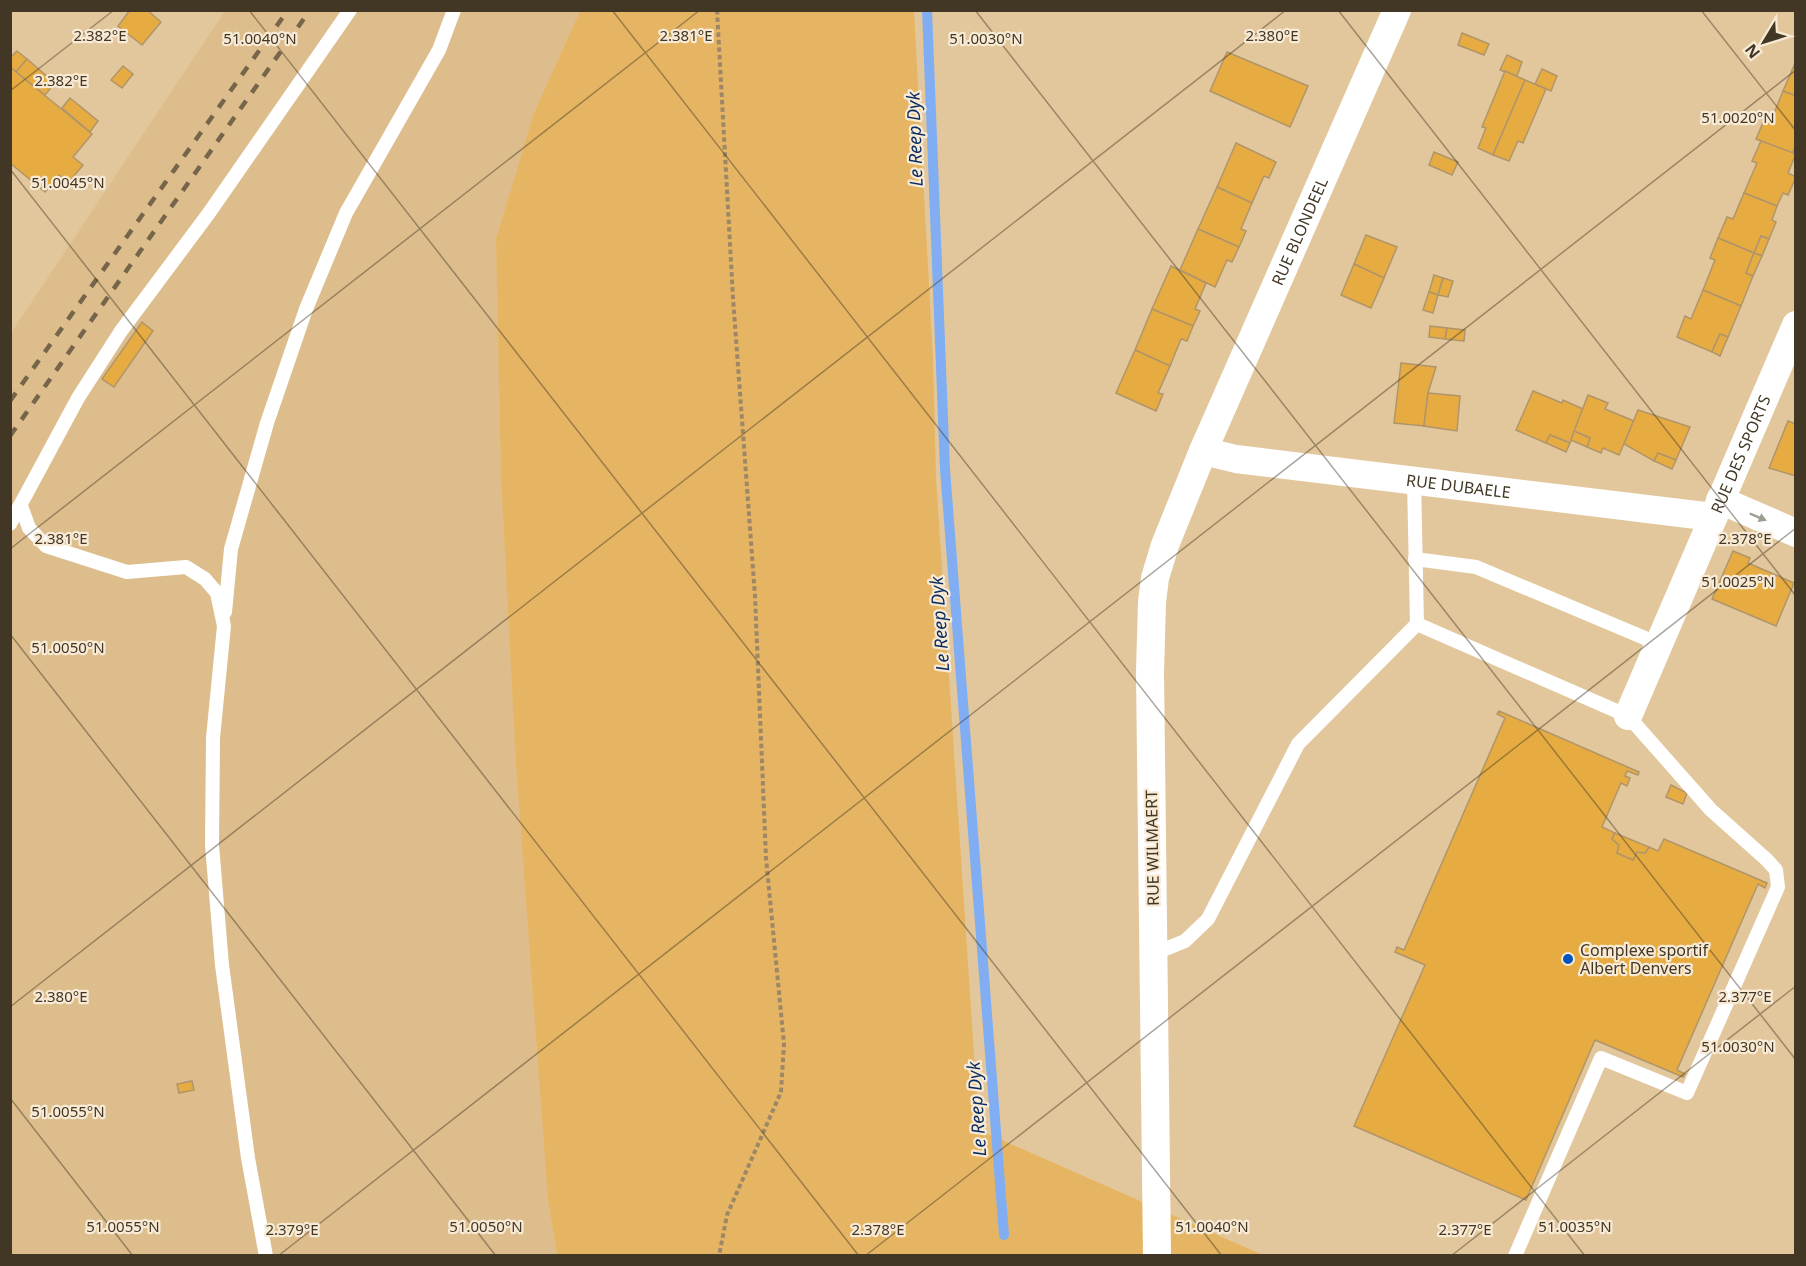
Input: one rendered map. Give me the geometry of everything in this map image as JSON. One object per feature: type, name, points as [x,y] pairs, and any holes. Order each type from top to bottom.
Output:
[{"type":"street","name":"RUE BLONDEEL","points":[[1203,451],[1397,10]]},
{"type":"street","name":"RUE DES SPORTS","points":[[1628,716],[1796,325]]},
{"type":"street","name":"RUE DUBAELE","points":[[1203,451],[1236,459],[1414,479],[1717,508],[1796,533]]},
{"type":"street","name":"RUE WILMAERT","points":[[1157,1256],[1150,672],[1152,602],[1159,562],[1203,451]]},
{"type":"lane","points":[[10,524],[78,398],[121,331],[209,213],[350,10]]},
{"type":"lane","points":[[266,1256],[249,1158],[225,988],[212,845],[213,738],[231,549],[267,423],[306,309],[346,213],[439,50],[454,10]]},
{"type":"lane","points":[[1153,954],[1185,941],[1208,919],[1298,744],[1417,624],[1414,479]]},
{"type":"lane","points":[[21,506],[29,528],[46,546],[128,572],[186,567],[205,579],[217,593],[224,626]]},
{"type":"lane","points":[[1415,559],[1476,567],[1659,644]]},
{"type":"lane","points":[[1417,624],[1628,716],[1711,810],[1776,870],[1778,887],[1687,1093],[1601,1058],[1515,1256]]},
{"type":"path","points":[[717,10],[732,298],[755,596],[766,858],[784,1044],[781,1092],[727,1215],[719,1256]]},
{"type":"shaded area","points":[[225,11],[580,11],[534,113],[496,239],[501,478],[516,766],[548,1201],[557,1255],[11,1256],[11,333]]},
{"type":"shaded area","points":[[580,11],[914,11],[933,358],[936,478],[979,1130],[1263,1255],[557,1255],[548,1201],[516,766],[501,478],[496,239],[534,113]]},
{"type":"building","points":[[130,10],[147,10],[161,22],[142,45],[118,26]]},
{"type":"building","points":[[1462,33],[1489,44],[1484,55],[1458,45]]},
{"type":"building","points":[[17,51],[27,59],[16,72],[10,67],[10,58]]},
{"type":"building","points":[[1227,52],[1308,86],[1290,127],[1210,91]]},
{"type":"building","points":[[1507,55],[1522,62],[1517,76],[1500,70]]},
{"type":"building","points":[[27,59],[55,83],[45,95],[16,72]]},
{"type":"building","points":[[1796,61],[1796,96],[1783,91]]},
{"type":"building","points":[[123,66],[133,74],[122,88],[111,80]]},
{"type":"building","points":[[10,67],[92,134],[73,157],[83,165],[68,183],[59,175],[45,192],[10,163]]},
{"type":"building","points":[[1542,69],[1557,76],[1551,91],[1535,84]]},
{"type":"building","points":[[1505,71],[1525,80],[1493,155],[1478,148],[1486,128],[1482,127]]},
{"type":"building","points":[[1525,80],[1546,89],[1523,143],[1518,141],[1509,161],[1493,155]]},
{"type":"building","points":[[1783,91],[1796,96],[1796,145],[1792,153],[1756,139],[1765,118],[1771,121]]},
{"type":"building","points":[[70,98],[98,121],[90,132],[62,108]]},
{"type":"building","points":[[1761,141],[1796,154],[1788,173],[1796,177],[1788,195],[1783,193],[1777,206],[1744,193],[1757,163],[1752,161]]},
{"type":"building","points":[[1236,143],[1276,162],[1269,178],[1264,176],[1252,203],[1217,187]]},
{"type":"building","points":[[1434,152],[1458,162],[1452,175],[1429,165]]},
{"type":"building","points":[[1217,187],[1252,203],[1241,229],[1246,231],[1239,247],[1198,229]]},
{"type":"building","points":[[1744,193],[1777,206],[1772,220],[1776,222],[1769,239],[1761,236],[1754,253],[1718,238],[1727,217],[1733,219]]},
{"type":"building","points":[[1198,229],[1239,247],[1232,262],[1227,260],[1215,287],[1180,270]]},
{"type":"building","points":[[1366,235],[1397,247],[1384,278],[1354,264]]},
{"type":"building","points":[[1761,236],[1769,239],[1762,256],[1754,253]]},
{"type":"building","points":[[1718,238],[1754,253],[1746,273],[1753,276],[1741,306],[1703,290],[1715,260],[1710,258]]},
{"type":"building","points":[[1754,253],[1762,256],[1753,276],[1746,273]]},
{"type":"building","points":[[1354,264],[1384,278],[1371,308],[1341,295]]},
{"type":"building","points":[[1171,266],[1206,283],[1195,309],[1200,311],[1193,326],[1152,309]]},
{"type":"building","points":[[1434,275],[1443,278],[1438,295],[1429,292]]},
{"type":"building","points":[[1443,278],[1453,281],[1448,297],[1438,295]]},
{"type":"building","points":[[1703,290],[1741,306],[1728,337],[1720,334],[1712,352],[1677,337],[1685,316],[1691,319]]},
{"type":"building","points":[[1429,292],[1438,295],[1433,313],[1423,310]]},
{"type":"building","points":[[1152,309],[1193,326],[1187,341],[1181,339],[1170,366],[1135,350]]},
{"type":"building","points":[[142,322],[153,331],[114,387],[102,379]]},
{"type":"building","points":[[1430,326],[1447,328],[1445,339],[1429,337]]},
{"type":"building","points":[[1447,328],[1465,330],[1464,341],[1445,339]]},
{"type":"building","points":[[1720,334],[1728,337],[1720,356],[1712,352]]},
{"type":"building","points":[[1135,350],[1170,366],[1158,393],[1163,394],[1156,411],[1116,393]]},
{"type":"building","points":[[1401,363],[1436,367],[1428,393],[1424,426],[1394,423]]},
{"type":"building","points":[[1533,391],[1583,409],[1570,443],[1550,435],[1546,443],[1516,430]]},
{"type":"building","points":[[1428,393],[1460,396],[1457,431],[1424,426]]},
{"type":"building","points":[[1588,395],[1608,403],[1605,409],[1634,421],[1619,455],[1603,448],[1601,453],[1587,447],[1590,438],[1574,431]]},
{"type":"building","points":[[1638,410],[1690,427],[1676,460],[1658,453],[1654,461],[1624,444]]},
{"type":"building","points":[[1788,421],[1796,424],[1796,476],[1769,468]]},
{"type":"building","points":[[1574,431],[1590,438],[1587,447],[1571,440]]},
{"type":"building","points":[[1550,435],[1570,443],[1566,452],[1546,443]]},
{"type":"building","points":[[1658,453],[1676,460],[1672,469],[1654,461]]},
{"type":"building","points":[[1733,551],[1750,558],[1748,563],[1794,583],[1776,626],[1712,599]]},
{"type":"building","name":"Complexe sportif Albert Denvers","points":[[1499,711],[1639,772],[1638,775],[1627,771],[1625,776],[1630,778],[1627,786],[1621,783],[1602,827],[1615,833],[1612,839],[1619,845],[1617,853],[1633,860],[1637,852],[1645,853],[1649,847],[1658,851],[1664,839],[1767,883],[1765,888],[1758,884],[1677,1070],[1685,1074],[1683,1077],[1595,1040],[1526,1200],[1354,1126],[1425,965],[1395,952],[1397,947],[1404,950],[1505,718],[1497,714]]},
{"type":"building","points":[[1671,785],[1687,793],[1683,804],[1666,797]]},
{"type":"building","points":[[1615,833],[1649,847],[1645,853],[1637,852],[1633,860],[1617,853],[1619,845],[1612,839]]},
{"type":"building","points":[[192,1081],[194,1090],[179,1093],[177,1084]]},
{"type":"waterway","name":"Le Reep Dyk","points":[[927,10],[945,469],[1004,1235]]},
{"type":"railway","points":[[10,401],[288,10]]},
{"type":"railway","points":[[10,436],[310,10]]},
{"type":"place","name":"Complexe sportif Albert Denvers","points":[[1568,959]]}]
